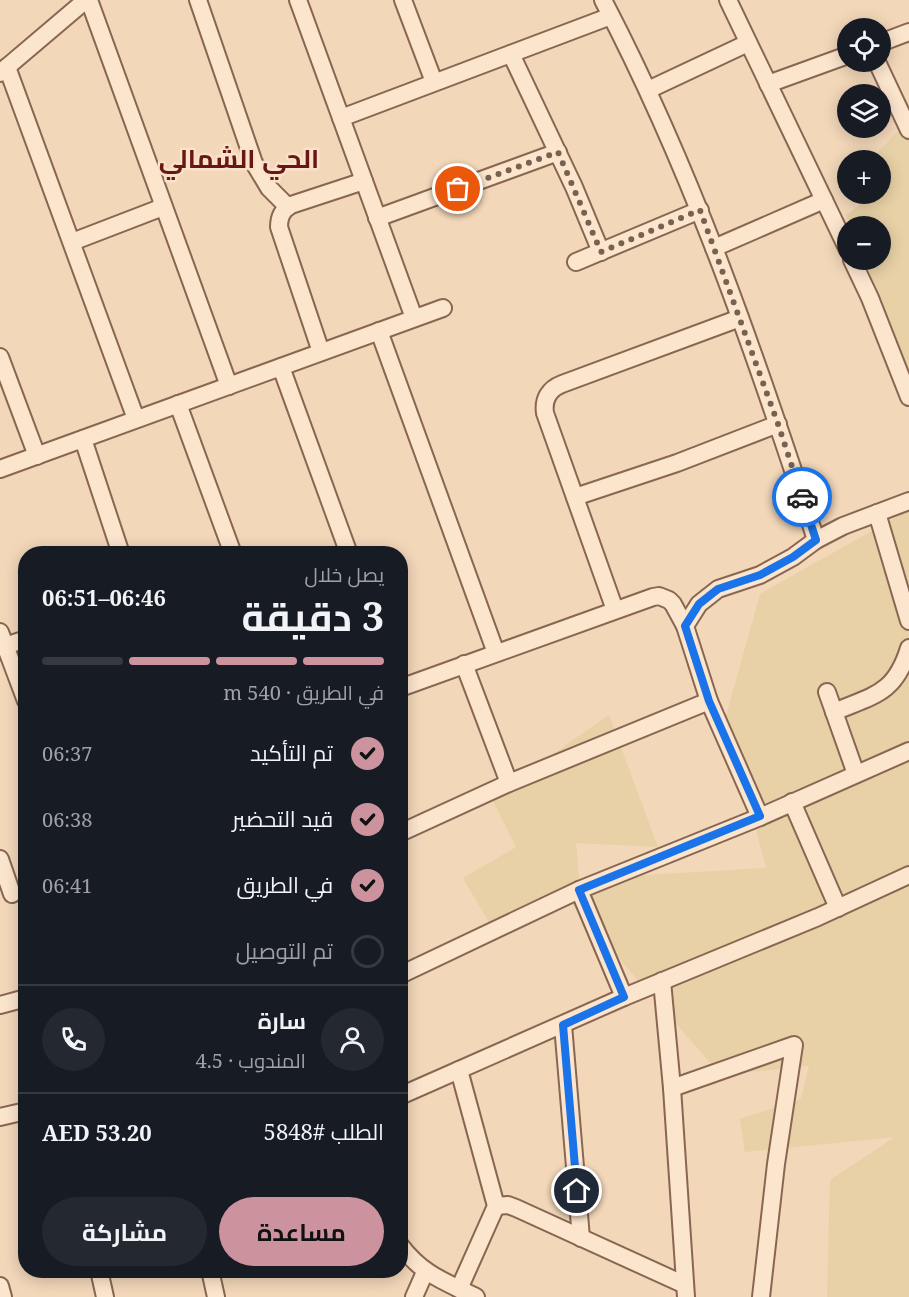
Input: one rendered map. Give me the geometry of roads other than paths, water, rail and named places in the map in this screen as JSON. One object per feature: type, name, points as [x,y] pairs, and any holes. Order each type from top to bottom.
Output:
[{"type":"street","points":[[136,419],[72,242],[4,70],[88,0],[229,386]]},
{"type":"street","points":[[198,0],[254,163],[269,188],[288,207]]},
{"type":"street","points":[[298,0],[414,318]]},
{"type":"street","points":[[403,0],[434,82]]},
{"type":"street","points":[[603,0],[648,90],[700,210],[778,424],[816,540]]},
{"type":"street","points":[[728,0],[837,227]]},
{"type":"street","points":[[341,118],[611,16]]},
{"type":"street","points":[[891,39],[909,32]]},
{"type":"street","points":[[648,90],[748,44]]},
{"type":"street","points":[[511,54],[558,152],[601,252]]},
{"type":"street","points":[[768,84],[837,59]]},
{"type":"street","points":[[882,72],[909,130]]},
{"type":"street","points":[[377,218],[558,152]]},
{"type":"street","points":[[321,352],[279,227],[280,218],[288,207],[364,181]]},
{"type":"street","points":[[714,248],[824,200]]},
{"type":"street","points":[[72,242],[164,207]]},
{"type":"street","points":[[576,262],[700,210]]},
{"type":"street","points":[[857,270],[909,398]]},
{"type":"street","points":[[0,469],[442,308]]},
{"type":"street","points":[[615,610],[545,413],[546,398],[552,390],[562,384],[740,318]]},
{"type":"street","points":[[379,331],[496,653]]},
{"type":"street","points":[[0,357],[37,456]]},
{"type":"street","points":[[281,367],[346,546]]},
{"type":"street","points":[[178,404],[229,546]]},
{"type":"street","points":[[575,497],[677,464],[778,424]]},
{"type":"street","points":[[83,439],[118,546]]},
{"type":"street","points":[[685,626],[699,604],[718,589],[760,575],[843,526],[909,501]]},
{"type":"street","points":[[878,513],[909,621]]},
{"type":"street","points":[[408,685],[615,610],[653,597],[664,597],[673,604],[685,626],[709,701],[760,816]]},
{"type":"street","points":[[18,641],[3,646],[18,682]]},
{"type":"street","points":[[834,712],[887,688],[896,677],[909,648]]},
{"type":"street","points":[[464,664],[509,783]]},
{"type":"street","points":[[827,692],[856,774]]},
{"type":"street","points":[[408,829],[509,783],[709,701]]},
{"type":"street","points":[[408,971],[579,890],[760,816],[907,751]]},
{"type":"street","points":[[792,802],[838,908]]},
{"type":"street","points":[[0,859],[13,894]]},
{"type":"street","points":[[408,1092],[624,997],[838,908],[909,875]]},
{"type":"street","points":[[579,890],[624,997]]},
{"type":"street","points":[[662,981],[672,1088],[685,1291]]},
{"type":"street","points":[[0,1005],[18,1000]]},
{"type":"street","points":[[563,1025],[581,1238]]},
{"type":"street","points":[[672,1088],[794,1045],[776,1164],[761,1297]]},
{"type":"street","points":[[459,1070],[496,1206],[459,1289]]},
{"type":"street","points":[[0,1117],[18,1113]]},
{"type":"street","points":[[496,1206],[508,1205],[516,1208],[685,1291]]},
{"type":"street","points":[[408,1255],[425,1272],[476,1297]]},
{"type":"street","points":[[414,1297],[425,1272]]},
{"type":"street","points":[[101,1278],[105,1297]]},
{"type":"street","points":[[212,1278],[216,1297]]},
{"type":"street","points":[[0,1286],[3,1297]]},
{"type":"district","name":"الحي الشمالي","points":[[239,159]]}]
